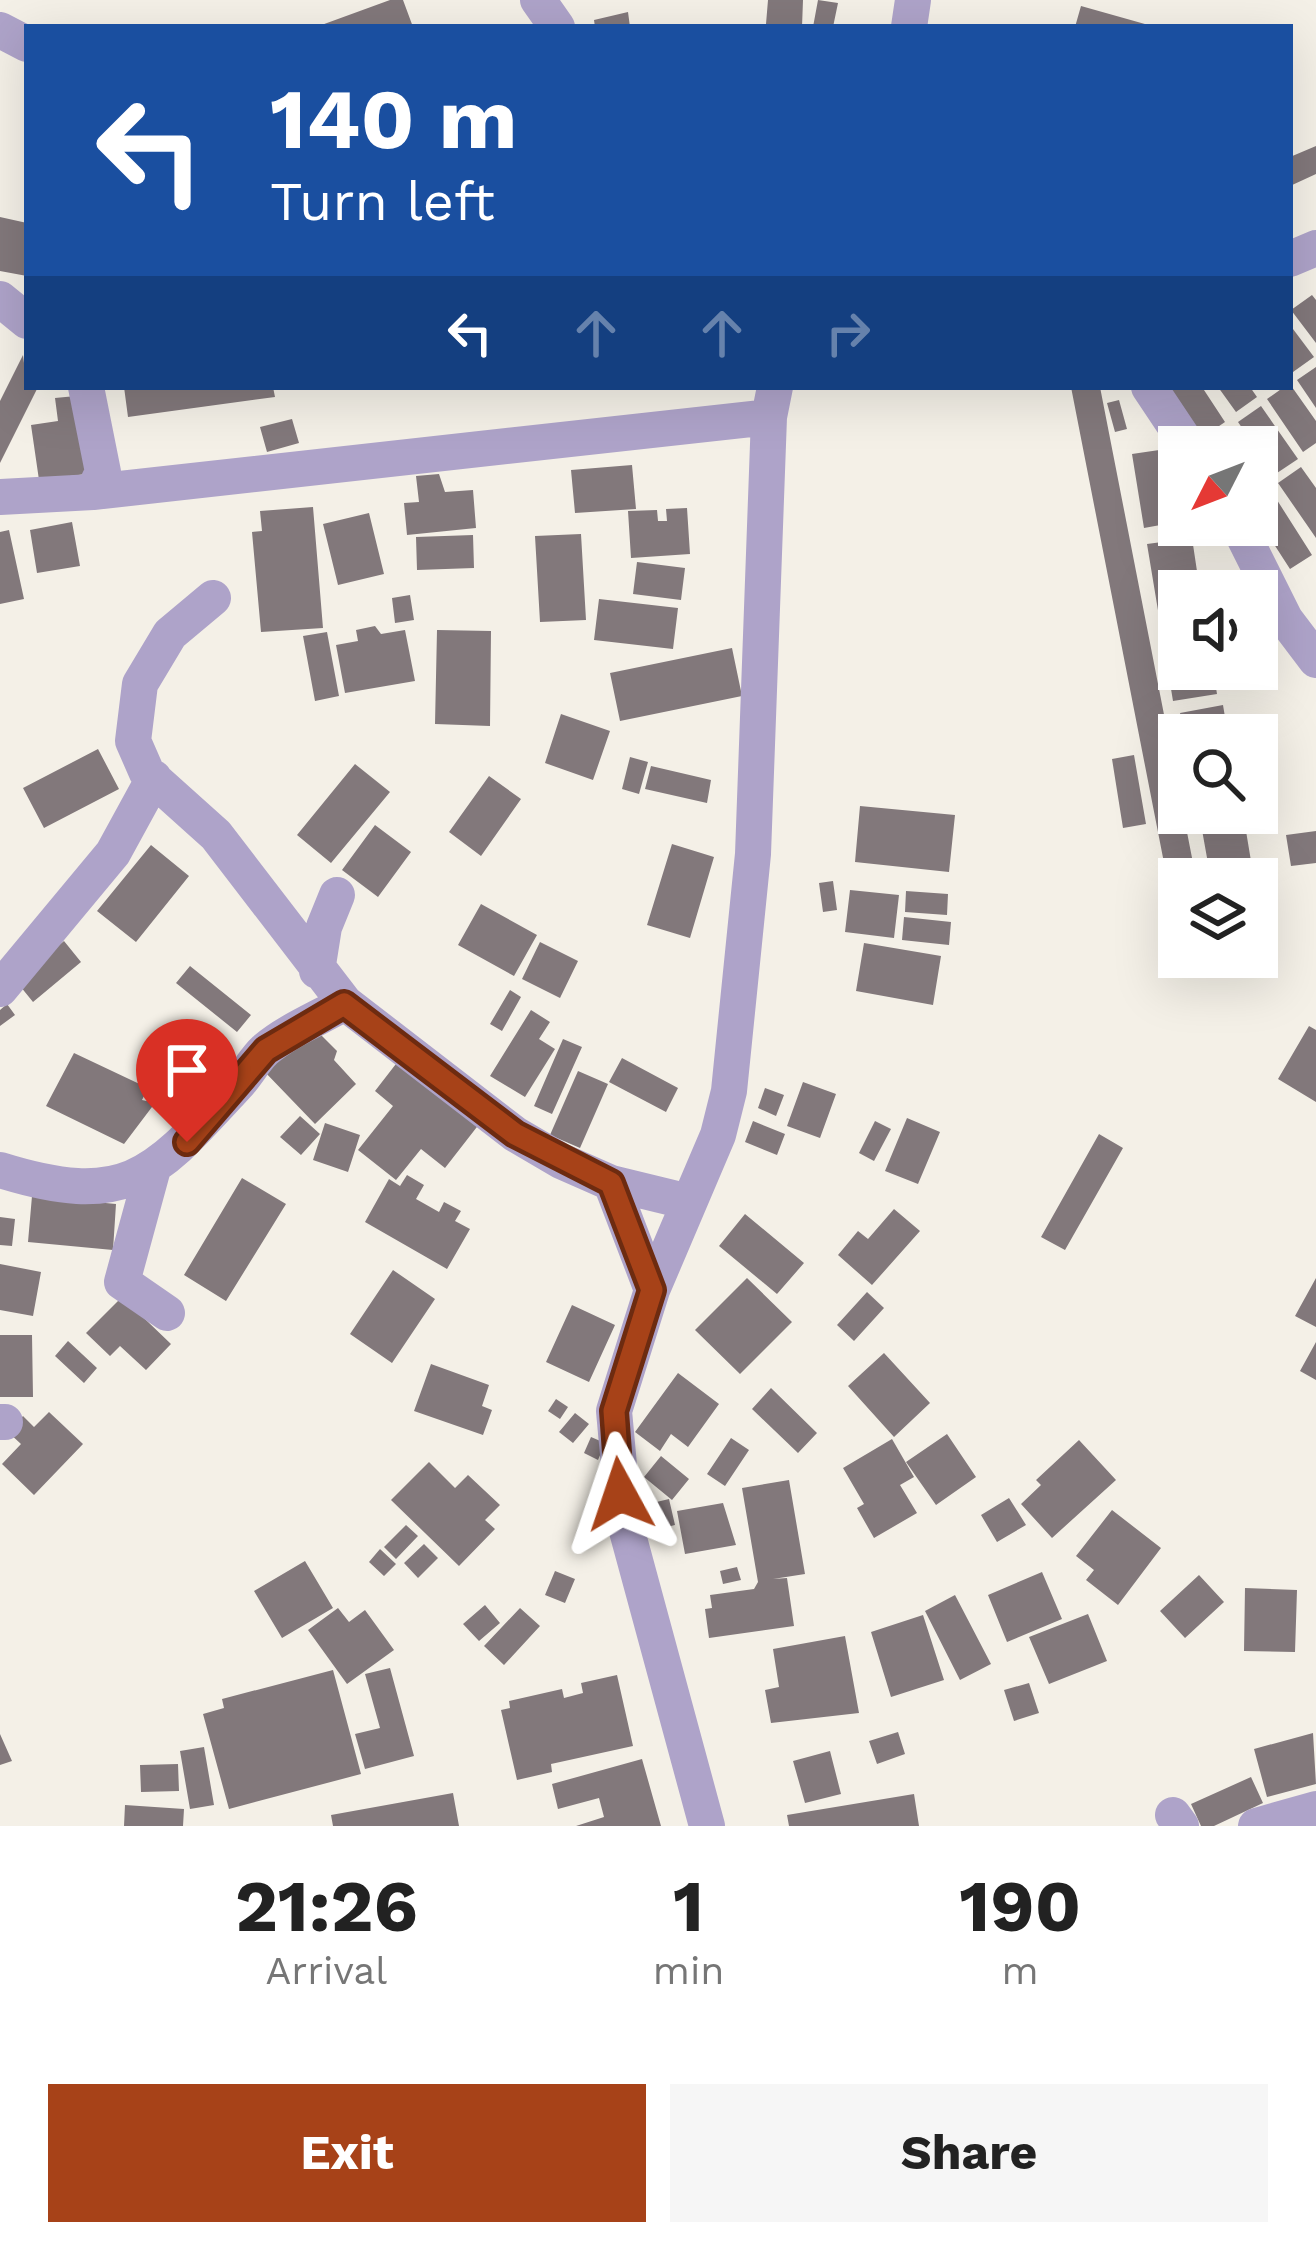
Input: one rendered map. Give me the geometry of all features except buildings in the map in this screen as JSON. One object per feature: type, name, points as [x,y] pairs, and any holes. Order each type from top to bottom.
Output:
[{"type":"street","points":[[0,299],[24,319]]},
{"type":"street","points":[[87,390],[103,472],[93,492]]},
{"type":"street","points":[[1151,390],[1175,426]]},
{"type":"street","points":[[0,497],[93,492],[772,402],[753,854],[729,1091],[652,1290],[614,1411],[624,1520],[707,1826]]},
{"type":"street","points":[[1248,546],[1285,619],[1316,660]]},
{"type":"street","points":[[213,598],[170,634],[140,684],[133,741],[154,778],[216,835],[344,1004],[515,1134],[611,1183],[689,1202]]},
{"type":"street","points":[[0,989],[113,853],[154,778]]},
{"type":"street","points":[[317,971],[324,927],[337,895]]},
{"type":"street","points":[[0,1170],[30,1179],[113,1185],[152,1172],[187,1142],[266,1050],[344,1004]]},
{"type":"street","points":[[152,1172],[122,1282],[167,1313]]},
{"type":"street","points":[[611,1183],[652,1290]]},
{"type":"street","points":[[1256,1826],[1316,1809]]},
{"type":"route","points":[[187,1142],[266,1050],[344,1004],[439,1071],[515,1134],[611,1183],[652,1290],[614,1411],[620,1494]]}]
